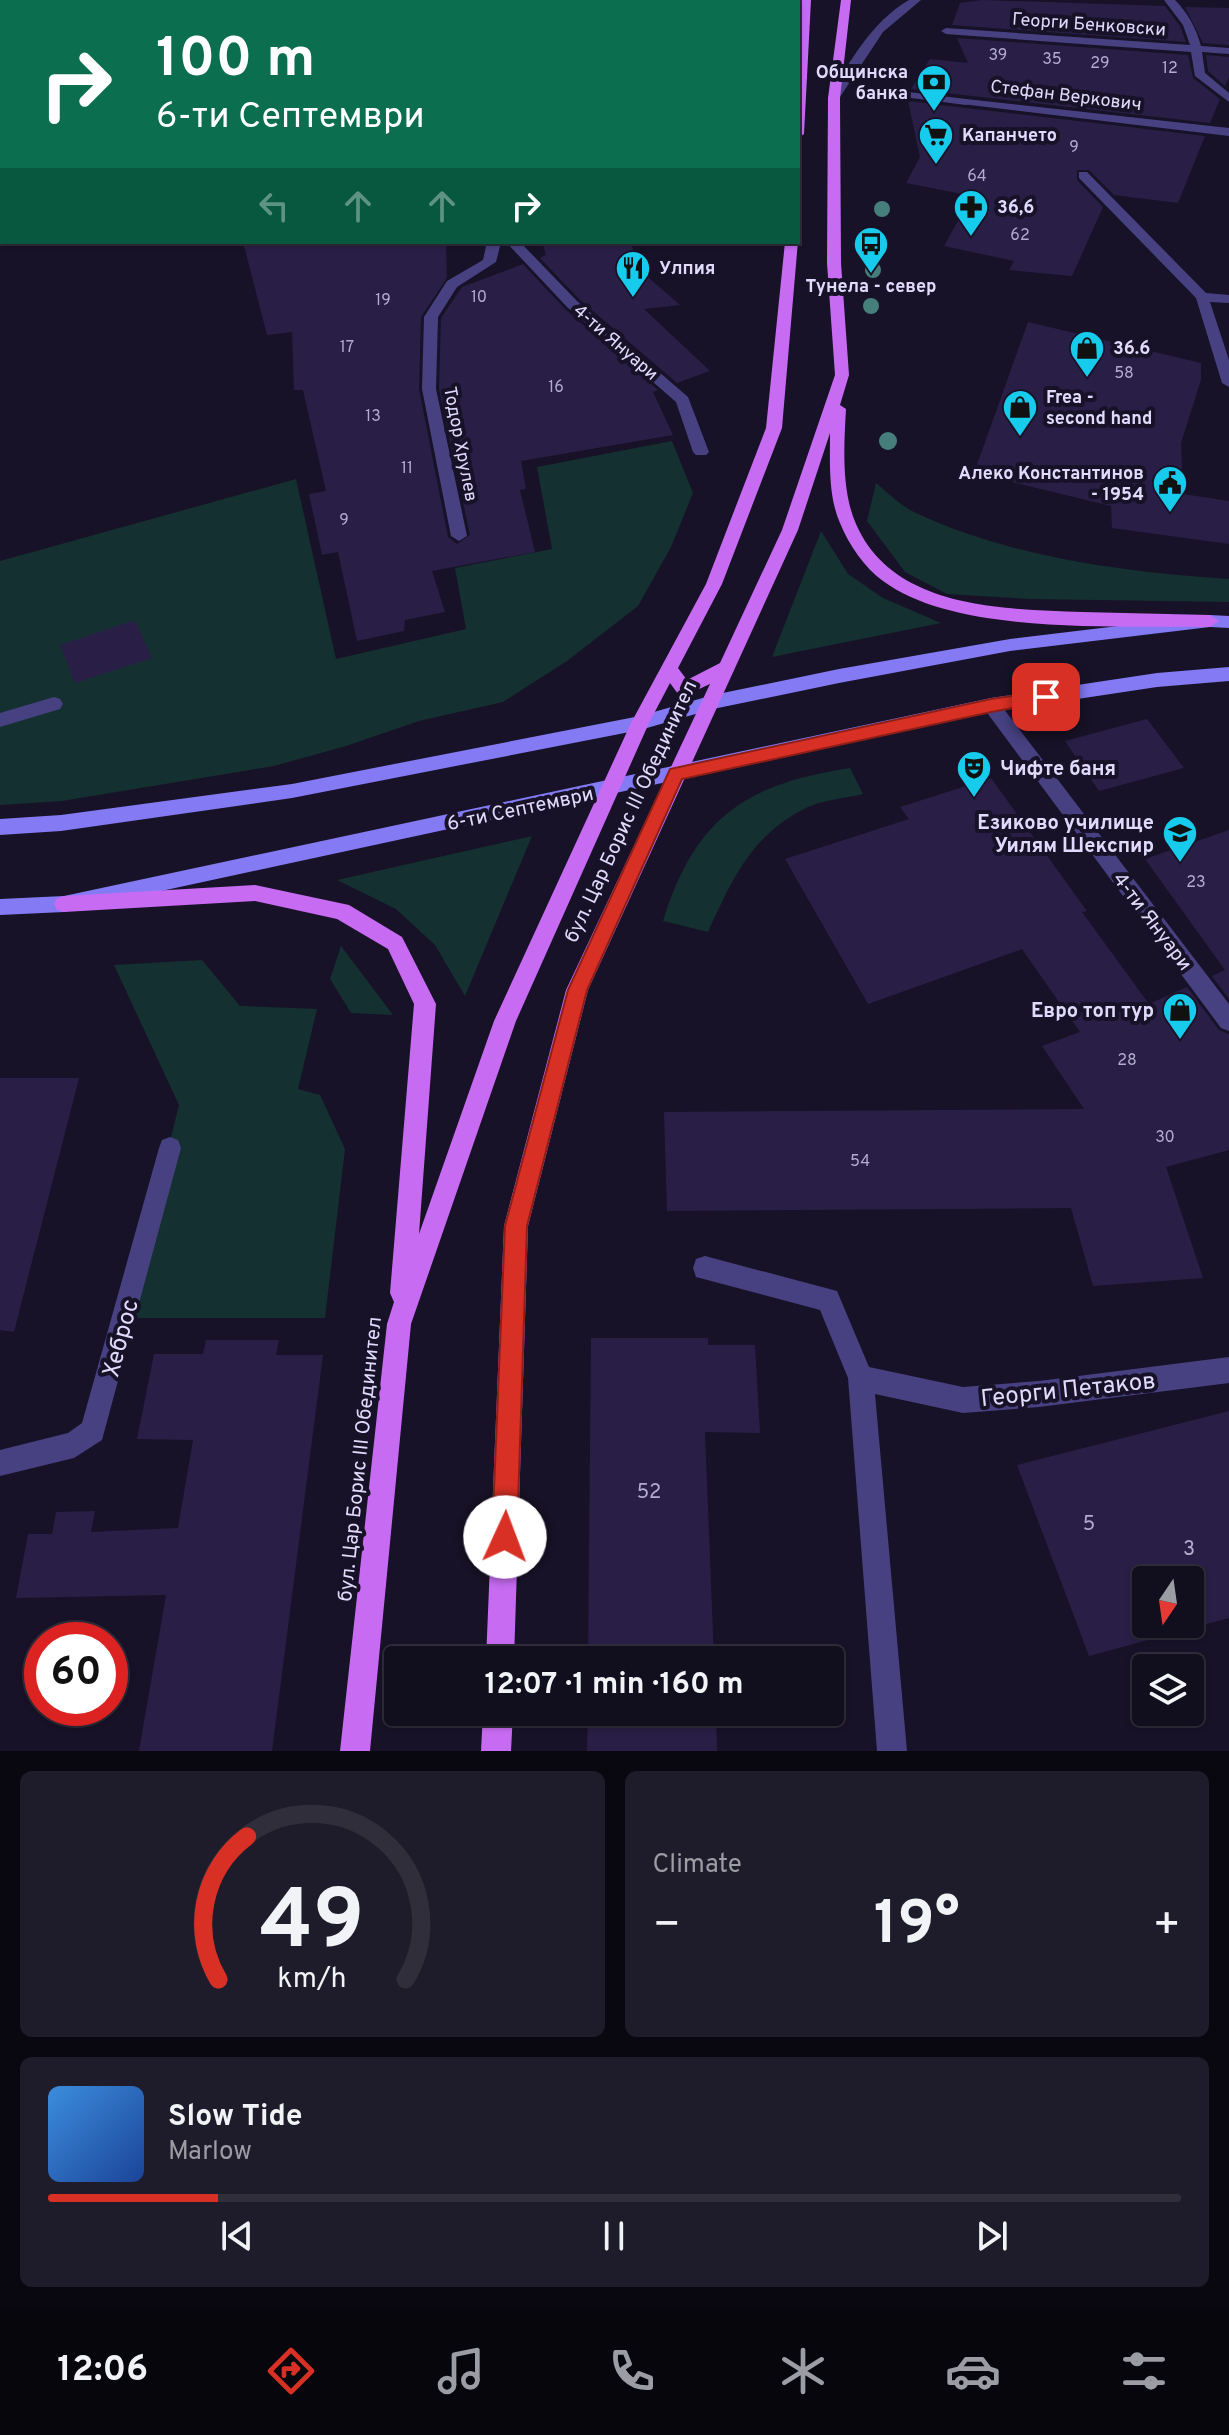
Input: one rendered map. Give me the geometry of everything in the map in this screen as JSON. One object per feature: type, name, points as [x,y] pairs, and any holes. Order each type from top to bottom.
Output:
[{"type":"main road","points":[[800,100],[806,0]]},
{"type":"main road","name":"бул. Цар Борис III Обединител","points":[[501,1646],[516,1226],[577,990],[790,530],[842,375],[834,263],[834,98],[846,0]]},
{"type":"main road","name":"бул. Цар Борис III Обединител","points":[[355,1751],[399,1324],[505,1021],[608,789],[668,667],[714,584],[774,428],[792,244]]},
{"type":"main road","points":[[842,375],[835,445],[848,524],[873,564],[917,594],[993,615],[1229,622]]},
{"type":"main road","points":[[0,827],[61,823],[292,791],[640,723],[713,702],[1010,645],[1210,621]]},
{"type":"main road","points":[[668,667],[684,689],[729,666]]},
{"type":"main road","name":"6-ти Септември","points":[[0,907],[64,904],[991,705],[1157,680],[1229,674]]},
{"type":"main road","points":[[64,904],[255,893],[342,911],[395,943],[425,1004],[399,1324]]},
{"type":"main road","points":[[496,1751],[497,1726]]},
{"type":"street","points":[[834,98],[858,56],[888,23],[916,0]]},
{"type":"street","points":[[1169,0],[1185,15],[1198,50],[1199,74],[1229,99]]},
{"type":"street","name":"Георги Бенковски","points":[[946,31],[1229,51]]},
{"type":"street","name":"Стефан Веркович","points":[[900,94],[1229,132]]},
{"type":"street","points":[[1083,175],[1202,297],[1229,383]]},
{"type":"street","name":"Тодор Хрулев","points":[[459,536],[429,389],[431,317],[452,284],[489,262],[494,244]]},
{"type":"street","name":"4-ти Януари","points":[[515,244],[572,304],[683,400],[701,452]]},
{"type":"street","points":[[1202,297],[1229,299]]},
{"type":"street","points":[[0,720],[54,704]]},
{"type":"street","name":"4-ти Януари","points":[[991,705],[1229,1021]]},
{"type":"street","name":"Хеброс","points":[[0,1463],[74,1445],[93,1431],[170,1148]]},
{"type":"street","points":[[705,1268],[828,1300],[861,1378],[892,1751]]},
{"type":"street","name":"Георги Петаков","points":[[861,1378],[963,1400],[1039,1394],[1229,1370]]},
{"type":"green space","points":[[672,441],[693,493],[671,547],[638,606],[567,661],[503,702],[419,721],[274,766],[62,801],[0,805],[0,561],[296,479],[336,659],[466,629],[455,568],[552,549],[537,467]]},
{"type":"green space","points":[[876,483],[916,513],[1030,552],[1109,567],[1229,579],[1229,602],[1030,599],[947,594],[905,572],[867,521]]},
{"type":"green space","points":[[821,531],[848,574],[883,598],[941,623],[772,657]]},
{"type":"green space","points":[[850,768],[863,794],[808,807],[772,831],[746,860],[708,932],[663,921],[691,856],[729,812],[753,796],[781,784]]},
{"type":"green space","points":[[532,836],[465,996],[435,945],[396,909],[337,880]]},
{"type":"green space","points":[[341,946],[393,1015],[351,1013],[330,979]]},
{"type":"green space","points":[[202,960],[240,1006],[317,1009],[298,1089],[320,1095],[345,1149],[325,1318],[126,1318],[179,1105],[114,965]]},
{"type":"building","points":[[982,0],[1165,6],[1180,26],[1186,42],[952,25],[960,3]]},
{"type":"building","points":[[1185,7],[1229,8],[1229,45],[1203,43]]},
{"type":"building","points":[[957,38],[1188,55],[1193,78],[1220,99],[1210,123],[911,89],[930,59],[968,63]]},
{"type":"building","points":[[1206,55],[1229,57],[1229,77],[1225,86],[1208,71]]},
{"type":"building","points":[[908,101],[1205,136],[1178,203],[1114,195],[1089,170],[1077,170],[1077,180],[1103,207],[1072,276],[1009,270],[1014,261],[944,246],[972,196],[906,183],[920,157]]},
{"type":"building","points":[[244,244],[446,244],[447,278],[421,317],[419,389],[448,537],[457,544],[470,535],[439,389],[441,318],[462,287],[523,264],[565,309],[658,390],[653,392],[673,435],[521,461],[526,489],[520,490],[535,552],[432,571],[445,612],[405,620],[404,631],[357,641],[338,552],[322,555],[309,494],[326,491],[303,390],[294,390],[292,332],[267,335]]},
{"type":"building","points":[[543,244],[631,244],[642,272],[680,305],[644,309],[710,371],[677,383],[579,299],[540,258],[546,255]]},
{"type":"building","points":[[1028,322],[1201,363],[1201,380],[1181,443],[1183,494],[1229,501],[1229,544],[1112,528],[1111,506],[974,473]]},
{"type":"building","points":[[135,620],[152,658],[75,683],[60,645]]},
{"type":"building","points":[[1147,719],[1184,768],[1099,791],[1065,741]]},
{"type":"building","points":[[991,778],[1087,911],[1082,912],[1149,1004],[1187,987],[1219,1030],[1229,1034],[1229,1150],[1166,1167],[1203,1278],[1093,1286],[1071,1208],[667,1211],[664,1112],[1084,1109],[1042,1046],[1080,1032],[1022,949],[868,1004],[785,859],[909,819],[900,807]]},
{"type":"building","points":[[1229,830],[1229,999],[1212,976],[1225,970],[1145,859]]},
{"type":"building","points":[[0,1078],[79,1078],[14,1332],[0,1330]]},
{"type":"building","points":[[591,1338],[708,1338],[708,1345],[755,1345],[760,1433],[705,1432],[713,1646],[588,1646]]},
{"type":"building","points":[[206,1340],[279,1340],[276,1355],[323,1355],[272,1751],[139,1751],[166,1595],[16,1598],[28,1534],[52,1534],[56,1512],[95,1511],[91,1532],[178,1528],[193,1440],[137,1439],[154,1354],[203,1354]]},
{"type":"building","points":[[1229,1411],[1229,1618],[1204,1625],[1204,1566],[1132,1566],[1132,1638],[1155,1638],[1089,1656],[1017,1465]]},
{"type":"building","points":[[588,1726],[716,1726],[717,1751],[587,1751]]},
{"type":"place","name":"Общинска банка","points":[[934,113]]},
{"type":"place","name":"Капанчето","points":[[936,166]]},
{"type":"place","name":"36,6","points":[[971,238]]},
{"type":"place","name":"Тунела - север","points":[[871,275]]},
{"type":"place","name":"Улпия","points":[[633,299]]},
{"type":"place","name":"36.6","points":[[1087,379]]},
{"type":"place","name":"Frea - second hand","points":[[1020,438]]},
{"type":"place","name":"Алеко Константинов - 1954","points":[[1170,514]]},
{"type":"place","name":"Чифте баня","points":[[974,799]]},
{"type":"place","name":"Езиково училище Уилям Шекспир","points":[[1180,864]]},
{"type":"place","name":"Евро топ тур","points":[[1180,1041]]},
{"type":"route","points":[[505,1537],[516,1226],[577,990],[676,774],[991,705],[1046,697]]}]
